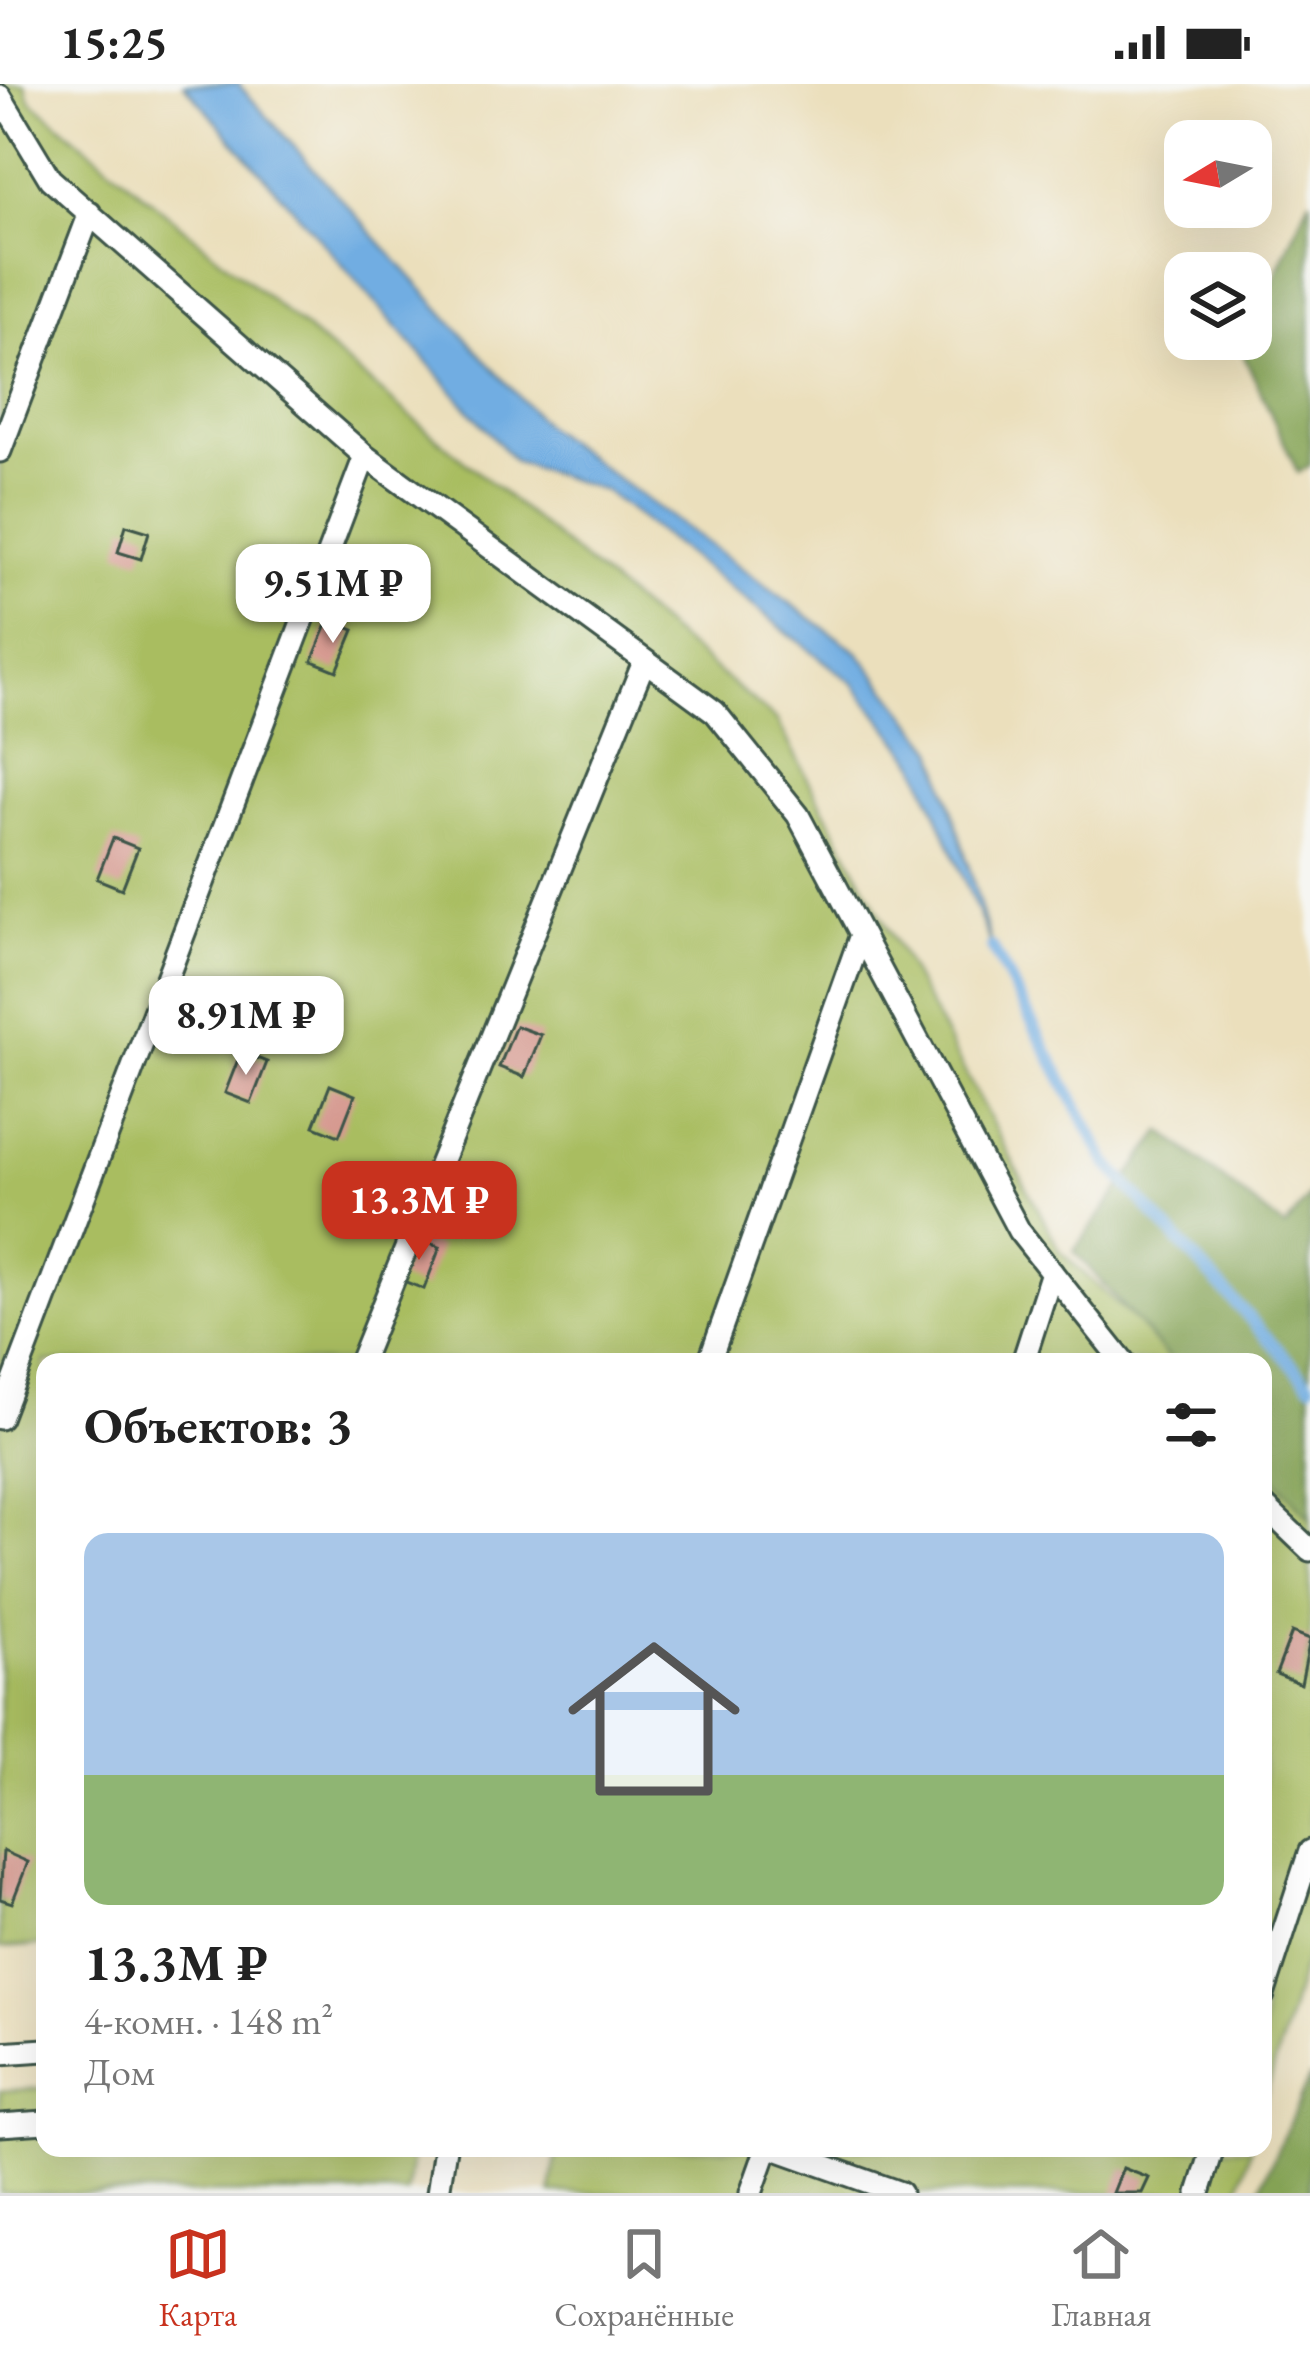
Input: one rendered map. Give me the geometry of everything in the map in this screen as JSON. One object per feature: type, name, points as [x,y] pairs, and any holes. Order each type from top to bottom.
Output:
[{"type":"lane","points":[[0,96],[50,179],[365,456],[715,712],[784,798],[1019,1231],[1116,1353]]},
{"type":"lane","points":[[0,451],[90,214]]},
{"type":"lane","points":[[0,1418],[365,456]]},
{"type":"lane","points":[[364,1353],[644,662]]},
{"type":"lane","points":[[712,1353],[862,935]]},
{"type":"lane","points":[[1026,1353],[1052,1272]]},
{"type":"lane","points":[[1272,1514],[1310,1550]]},
{"type":"lane","points":[[1272,1967],[1310,1851]]},
{"type":"lane","points":[[0,2053],[36,2051]]},
{"type":"lane","points":[[0,2126],[36,2123]]},
{"type":"lane","points":[[438,2193],[444,2157]]},
{"type":"lane","points":[[752,2193],[766,2157]]},
{"type":"lane","points":[[796,2157],[900,2193]]},
{"type":"lane","points":[[1198,2193],[1210,2157]]},
{"type":"green space","points":[[0,84],[25,84],[30,100],[777,721],[1061,1252],[1169,1353],[36,1353],[36,1946],[0,1948]]},
{"type":"green space","points":[[1310,198],[1310,465],[1298,473],[1246,360],[1272,360],[1272,284]]},
{"type":"green space","points":[[1162,1131],[1285,1228],[1310,1195],[1310,1518],[1272,1475],[1272,1353],[1164,1353],[1074,1251]]},
{"type":"green space","points":[[1272,1448],[1310,1483],[1310,1942],[1272,2074]]},
{"type":"green space","points":[[1310,2076],[1310,2193],[1258,2193]]},
{"type":"green space","points":[[36,2089],[36,2157],[412,2157],[407,2193],[0,2193],[0,2091]]},
{"type":"green space","points":[[556,2157],[1248,2157],[1238,2193],[551,2193]]},
{"type":"water","points":[[184,84],[238,84],[546,427],[859,653],[935,750],[992,947],[915,761],[853,683],[605,491],[515,462]]},
{"type":"building","points":[[126,525],[149,532],[141,559],[118,552]]},
{"type":"building","points":[[329,620],[354,630],[337,671],[312,661]]},
{"type":"building","points":[[113,838],[138,848],[122,889],[97,879]]},
{"type":"building","points":[[516,1026],[541,1035],[524,1077],[499,1067]]},
{"type":"building","points":[[241,1052],[267,1062],[251,1103],[225,1093]]},
{"type":"building","points":[[330,1085],[355,1095],[339,1136],[314,1126]]},
{"type":"building","points":[[415,1237],[440,1247],[424,1289],[398,1279]]},
{"type":"building","points":[[1292,1632],[1310,1639],[1301,1684],[1276,1674]]},
{"type":"building","points":[[3,1851],[28,1862],[12,1903],[0,1899]]},
{"type":"building","points":[[1123,2168],[1149,2178],[1142,2193],[1113,2193]]},
{"type":"waterway","points":[[992,947],[1107,1163],[1310,1384]]}]
